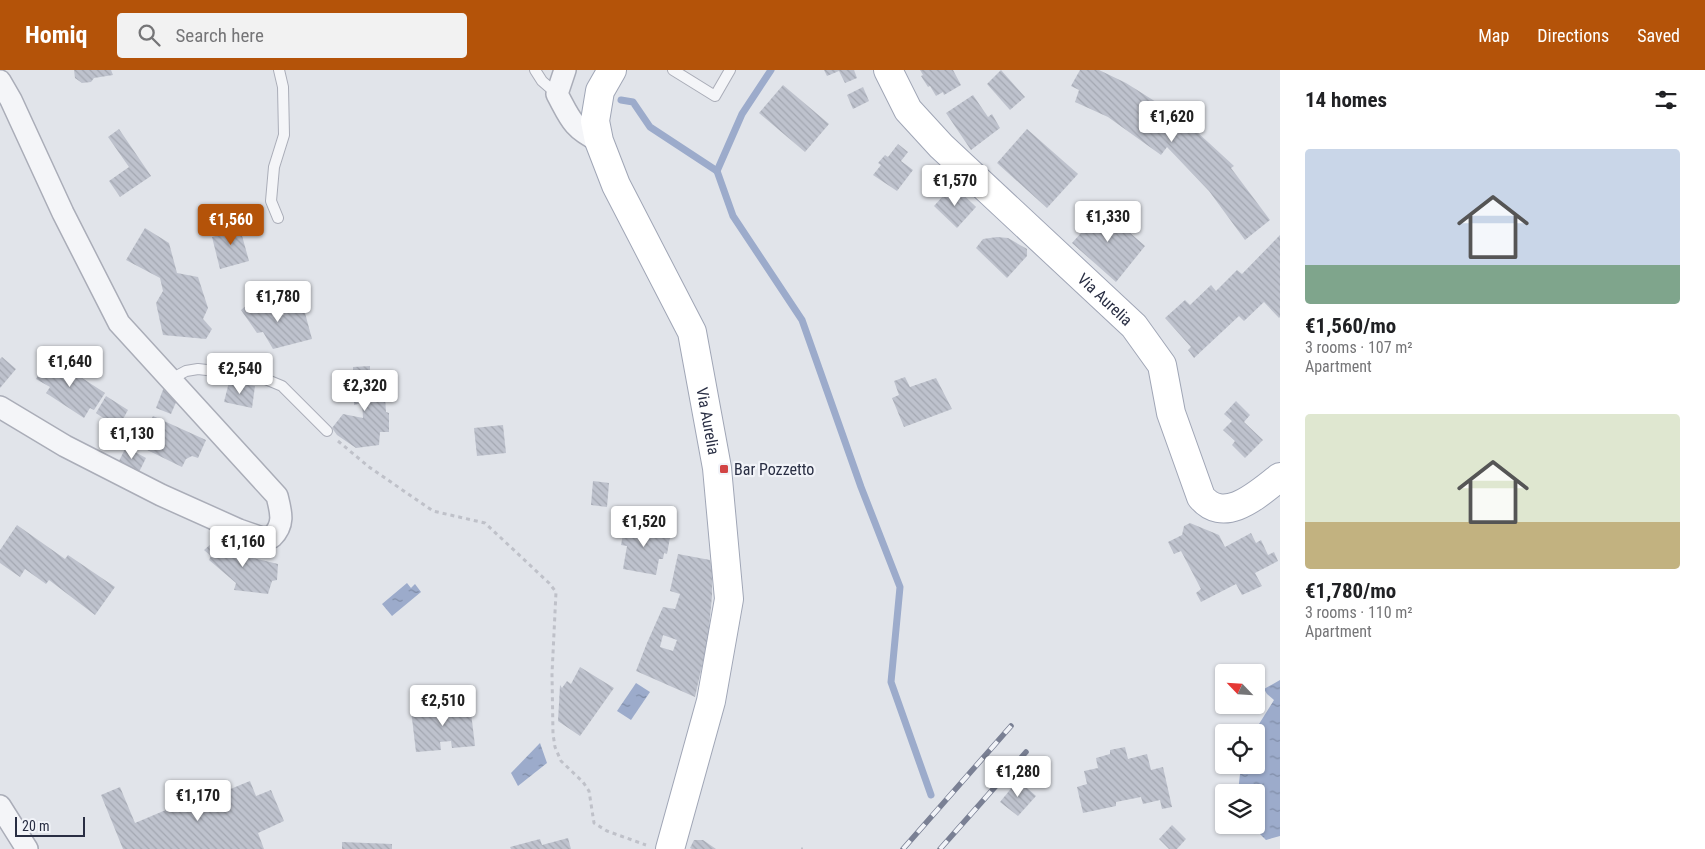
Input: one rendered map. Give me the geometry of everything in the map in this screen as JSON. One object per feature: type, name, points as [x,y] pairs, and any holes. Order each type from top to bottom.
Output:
[{"type":"main road","name":"Via Aurelia","points":[[888,70],[908,110],[941,146],[1134,326],[1162,364],[1171,413],[1201,497],[1205,502],[1222,508],[1243,504],[1280,477]]},
{"type":"main road","name":"Via Aurelia","points":[[606,80],[596,121],[599,140],[616,185],[692,332],[717,468],[729,599],[711,701],[660,848]]},
{"type":"street","points":[[565,70],[556,94],[573,123],[582,133],[599,140]]},
{"type":"street","points":[[0,80],[12,100],[63,213],[119,323],[277,496],[281,514],[279,530],[272,537],[262,538],[239,530],[161,495],[64,446],[0,407]]},
{"type":"street","points":[[0,806],[27,849]]},
{"type":"lane","points":[[278,218],[271,201],[274,167],[284,135],[283,87],[279,70]]},
{"type":"lane","points":[[535,70],[542,81],[556,94]]},
{"type":"lane","points":[[673,70],[715,96],[730,70]]},
{"type":"lane","points":[[171,379],[186,371],[198,369],[258,376],[282,386],[327,431]]},
{"type":"path","points":[[327,431],[369,467],[433,511],[484,523],[549,583],[556,592],[552,674],[553,734],[555,747],[561,762],[583,782],[589,791],[594,823],[607,831],[660,848]]},
{"type":"water","points":[[407,583],[411,588],[415,584],[421,592],[392,616],[382,604]]},
{"type":"water","points":[[1280,680],[1280,836],[1266,840],[1260,834],[1265,834],[1265,784],[1239,784],[1240,774],[1265,774],[1265,724],[1259,724],[1274,700],[1267,694],[1265,688]]},
{"type":"water","points":[[636,683],[650,692],[631,720],[617,711]]},
{"type":"water","points":[[540,743],[547,763],[518,786],[511,773]]},
{"type":"building","points":[[74,70],[111,70],[113,75],[94,78],[91,82],[82,83],[75,78]]},
{"type":"building","points":[[824,70],[854,70],[857,78],[845,83],[839,71],[827,76]]},
{"type":"building","points":[[920,70],[953,70],[961,85],[944,95],[943,92],[936,96],[921,76],[923,75]]},
{"type":"building","points":[[1001,70],[1025,97],[1010,110],[987,84]]},
{"type":"building","points":[[1080,70],[1099,70],[1126,83],[1183,119],[1234,166],[1231,168],[1270,220],[1245,240],[1209,191],[1167,147],[1161,155],[1108,117],[1075,102],[1079,90],[1071,86]]},
{"type":"building","points":[[783,85],[829,124],[805,152],[759,113]]},
{"type":"building","points":[[863,87],[869,101],[853,109],[847,95]]},
{"type":"building","points":[[973,95],[988,117],[992,114],[1000,128],[971,150],[946,113]]},
{"type":"building","points":[[119,129],[151,176],[120,197],[109,181],[129,167],[108,137]]},
{"type":"building","points":[[1027,129],[1078,174],[1047,208],[997,163]]},
{"type":"building","points":[[898,144],[908,152],[901,161],[913,170],[897,191],[873,175],[881,165],[878,163],[885,155],[888,157]]},
{"type":"building","points":[[953,185],[976,207],[957,228],[934,206]]},
{"type":"building","points":[[1096,203],[1145,246],[1116,282],[1072,243],[1089,224],[1083,219]]},
{"type":"building","points":[[241,220],[244,231],[241,232],[249,261],[220,269],[212,237],[223,234],[220,226]]},
{"type":"building","points":[[145,228],[169,243],[177,273],[198,277],[208,308],[203,319],[212,329],[206,339],[163,335],[156,303],[163,291],[160,278],[126,260]]},
{"type":"building","points":[[1280,235],[1280,317],[1264,302],[1244,321],[1239,316],[1194,358],[1188,350],[1191,347],[1165,318],[1185,300],[1190,305],[1211,285],[1216,291],[1237,270],[1242,274]]},
{"type":"building","points":[[1008,238],[1027,249],[1027,256],[1007,278],[976,248],[983,239]]},
{"type":"building","points":[[266,295],[273,317],[284,315],[283,308],[302,302],[312,339],[273,349],[263,332],[257,333],[241,310],[248,304],[247,300]]},
{"type":"building","points":[[2,357],[16,369],[0,388],[0,359]]},
{"type":"building","points":[[50,357],[105,393],[94,410],[90,408],[84,418],[46,393],[50,387],[36,379]]},
{"type":"building","points":[[370,366],[370,381],[384,382],[386,412],[389,413],[389,432],[380,432],[379,445],[356,448],[337,435],[332,428],[343,414],[363,418],[362,403],[354,405],[353,367]]},
{"type":"building","points":[[905,377],[910,387],[936,378],[952,409],[904,427],[892,398],[899,395],[894,381]]},
{"type":"building","points":[[229,382],[255,386],[252,408],[224,402]]},
{"type":"building","points":[[164,387],[177,400],[171,414],[156,408]]},
{"type":"building","points":[[106,396],[128,410],[118,428],[96,413]]},
{"type":"building","points":[[1236,401],[1250,415],[1244,422],[1263,440],[1245,458],[1232,445],[1235,441],[1223,430],[1232,421],[1224,414]]},
{"type":"building","points":[[153,416],[206,440],[198,458],[192,456],[186,459],[182,467],[139,446]]},
{"type":"building","points":[[503,425],[506,453],[477,456],[474,428]]},
{"type":"building","points":[[126,447],[146,458],[138,474],[118,463]]},
{"type":"building","points":[[593,481],[609,483],[607,507],[591,505]]},
{"type":"building","points":[[1190,523],[1219,535],[1225,547],[1251,533],[1256,543],[1261,540],[1268,555],[1274,552],[1278,561],[1255,573],[1262,586],[1242,595],[1236,584],[1201,602],[1196,593],[1201,589],[1181,551],[1174,554],[1168,542],[1182,535],[1184,526]]},
{"type":"building","points":[[625,524],[671,532],[667,554],[664,553],[663,559],[659,559],[656,575],[623,569],[627,546],[621,545]]},
{"type":"building","points":[[17,525],[65,559],[68,555],[115,587],[95,615],[49,580],[46,584],[25,569],[20,577],[0,563],[0,550]]},
{"type":"building","points":[[219,537],[244,556],[278,564],[277,580],[272,581],[268,594],[234,590],[236,583],[209,560],[211,556],[204,550]]},
{"type":"building","points":[[678,554],[710,560],[712,596],[708,639],[695,697],[636,671],[663,607],[675,609],[680,594],[670,591]],"holes":[[[663,635],[677,640],[673,651],[660,647]]]},
{"type":"building","points":[[580,667],[614,688],[580,736],[558,721],[560,685],[562,688],[567,681],[571,684]]},
{"type":"building","points":[[470,704],[475,746],[452,748],[451,741],[440,742],[441,750],[416,752],[411,710]]},
{"type":"building","points":[[1125,747],[1128,759],[1147,754],[1151,770],[1163,767],[1172,807],[1162,809],[1160,800],[1143,804],[1141,797],[1116,802],[1116,806],[1083,813],[1077,787],[1087,784],[1084,771],[1098,768],[1096,758],[1110,754],[1110,750]]},
{"type":"building","points":[[1018,780],[1036,796],[1018,816],[1000,802]]},
{"type":"building","points":[[250,781],[256,796],[271,790],[284,821],[258,833],[264,849],[123,849],[101,795],[120,787],[135,823],[199,796],[201,801]]},
{"type":"building","points":[[1172,825],[1186,839],[1177,849],[1169,849],[1159,839]]},
{"type":"building","points":[[568,838],[571,849],[511,849],[510,847],[540,839],[542,845]]},
{"type":"building","points":[[694,840],[703,840],[716,849],[692,849],[690,848]]},
{"type":"building","points":[[342,842],[392,844],[392,849],[342,849]]},
{"type":"waterway","points":[[717,171],[742,114],[771,70]]},
{"type":"waterway","points":[[621,100],[633,102],[650,127],[717,171],[733,216],[802,320],[861,487],[900,587],[891,682],[931,795]]},
{"type":"railway","points":[[903,849],[1011,726]]},
{"type":"railway","points":[[940,849],[1026,752]]},
{"type":"place","name":"Bar Pozzetto","points":[[724,469]]}]
